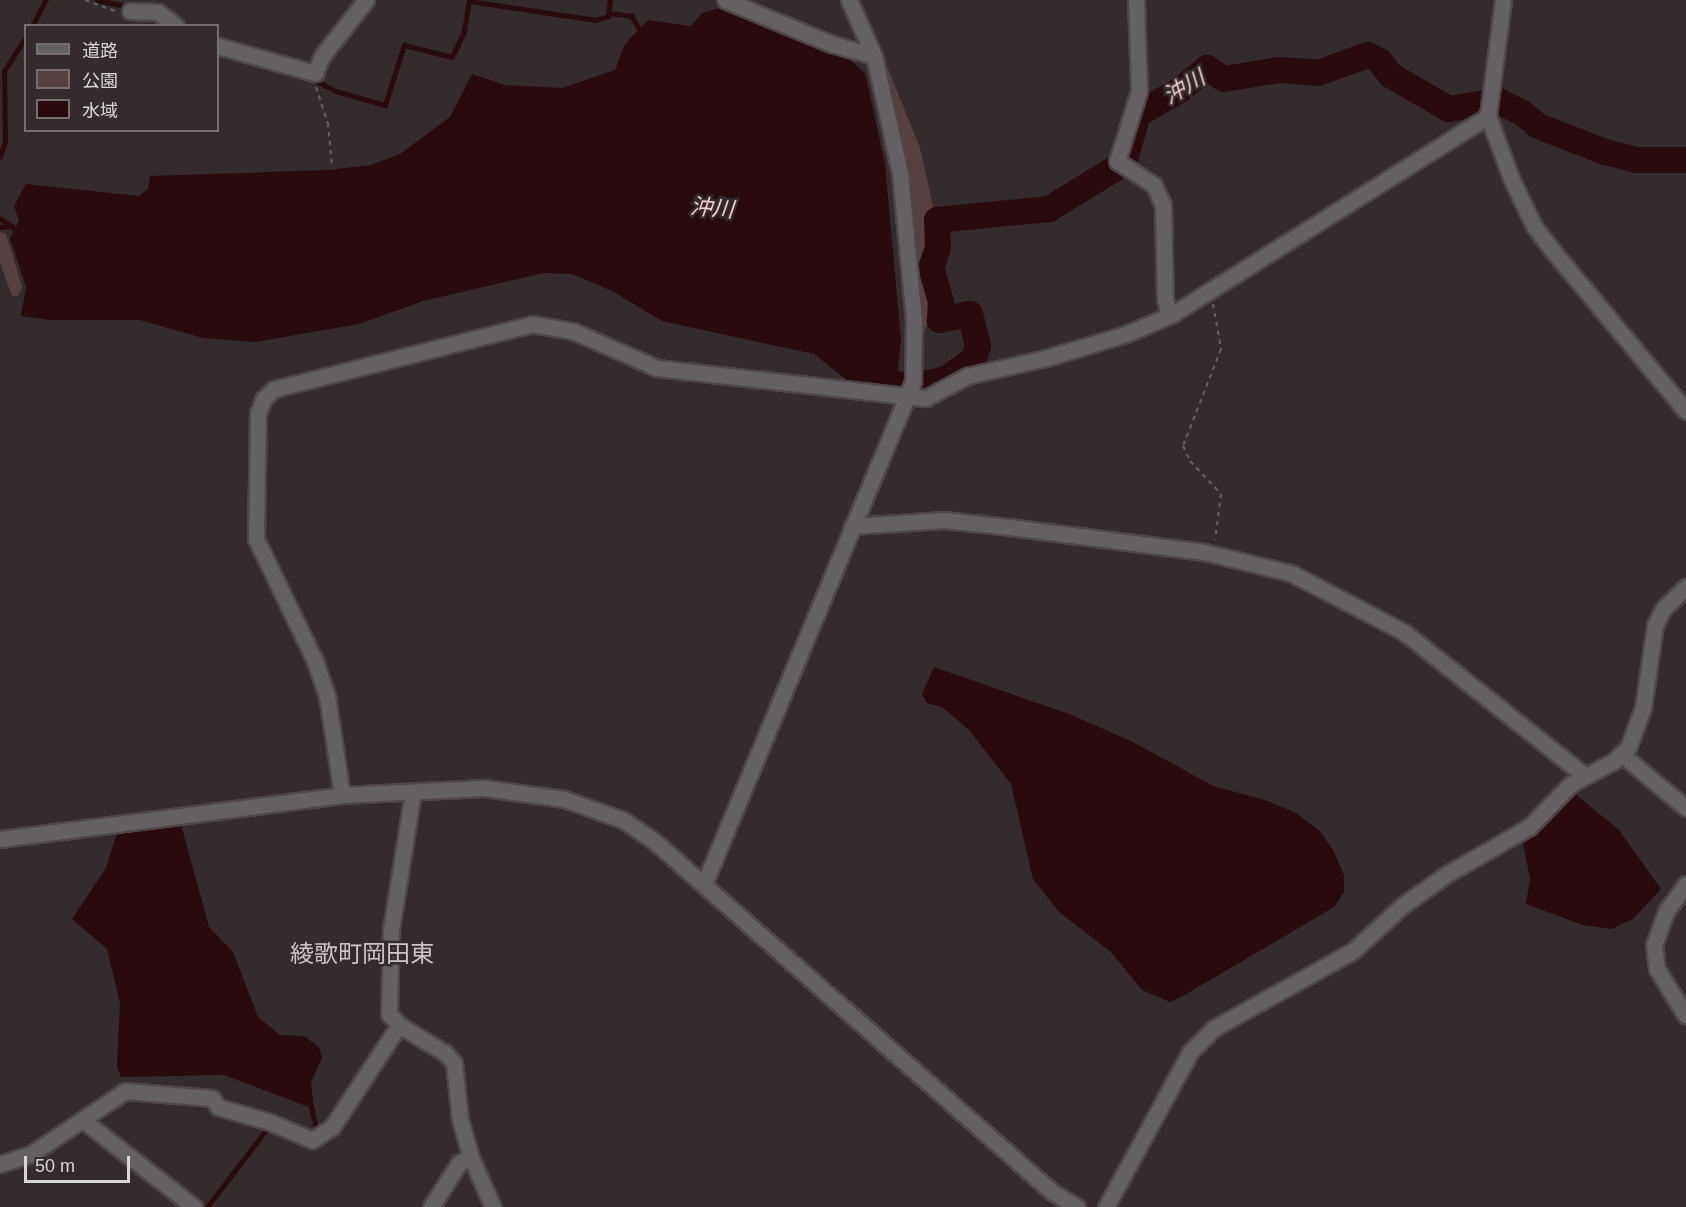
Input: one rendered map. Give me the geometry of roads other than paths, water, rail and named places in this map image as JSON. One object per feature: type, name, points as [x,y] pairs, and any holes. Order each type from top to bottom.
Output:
[{"type":"street","points":[[219,46],[315,73],[322,56],[366,0]]},
{"type":"street","points":[[705,882],[908,396],[915,369],[909,248],[891,117],[874,56],[849,0]]},
{"type":"street","points":[[1136,0],[1139,91],[1120,164],[1142,174],[1154,185],[1163,205],[1165,299],[1169,316]]},
{"type":"street","points":[[1503,0],[1488,113],[1534,226],[1686,411]]},
{"type":"street","points":[[729,1],[832,44],[874,56]]},
{"type":"street","points":[[130,11],[158,12],[173,24]]},
{"type":"street","points":[[342,795],[327,696],[315,661],[256,539],[258,413],[264,398],[274,388],[532,324],[573,331],[657,368],[926,398],[967,376],[1056,355],[1126,334],[1169,316],[1210,293],[1488,113]]},
{"type":"street","points":[[852,526],[944,520],[1212,554],[1291,573],[1404,632],[1585,776]]},
{"type":"street","points":[[1106,1207],[1185,1060],[1214,1028],[1353,951],[1403,906],[1447,874],[1529,827],[1571,784],[1621,754],[1638,728],[1655,625],[1663,609],[1686,587]]},
{"type":"street","points":[[1621,754],[1686,808]]},
{"type":"street","points":[[0,839],[342,795],[484,788],[564,799],[622,820],[705,882],[1051,1191],[1077,1207]]},
{"type":"street","points":[[413,792],[391,930],[389,1014],[399,1025],[445,1053],[454,1063],[460,1119],[471,1158],[493,1207]]},
{"type":"street","points":[[1686,884],[1666,912],[1654,945],[1657,969],[1686,1016]]},
{"type":"street","points":[[0,1164],[31,1154],[84,1121],[125,1091],[212,1098],[218,1107],[271,1122],[312,1140],[332,1127],[399,1025]]},
{"type":"street","points":[[84,1121],[194,1207]]},
{"type":"street","points":[[431,1207],[459,1163],[471,1158]]},
{"type":"water","points":[[726,6],[843,54],[865,73],[885,164],[901,339],[897,378],[879,377],[877,389],[852,384],[814,354],[662,321],[612,291],[572,274],[544,273],[423,301],[359,324],[255,342],[203,338],[140,320],[50,320],[21,316],[26,287],[10,238],[19,221],[14,206],[26,184],[139,196],[148,189],[150,176],[328,170],[371,165],[400,154],[450,117],[472,74],[505,85],[562,88],[615,70],[625,44],[648,20],[691,26],[702,13]]},
{"type":"water","points":[[934,667],[1069,714],[1131,741],[1213,786],[1265,800],[1296,813],[1320,831],[1333,850],[1344,875],[1344,892],[1334,907],[1183,996],[1170,1002],[1142,990],[1111,952],[1059,912],[1033,879],[1011,784],[969,730],[942,707],[927,703],[922,694]]},
{"type":"water","points":[[1569,789],[1619,830],[1661,889],[1634,918],[1612,929],[1583,925],[1526,904],[1530,879],[1522,837]]},
{"type":"water","points":[[180,821],[209,927],[233,952],[258,1017],[280,1035],[304,1036],[319,1047],[322,1058],[311,1082],[314,1109],[224,1075],[121,1077],[117,1067],[120,1003],[107,949],[72,919],[106,868],[118,830]]},
{"type":"waterway","points":[[33,24],[46,0]]},
{"type":"waterway","points":[[97,0],[129,7]]},
{"type":"waterway","points":[[313,79],[336,91],[385,105],[404,45],[452,57],[464,31],[469,1],[596,20],[608,16],[610,0]]},
{"type":"waterway","points":[[609,13],[632,16],[641,32]]},
{"type":"waterway","points":[[0,157],[5,142],[4,71],[24,40]]},
{"type":"waterway","name":"沖川","points":[[920,385],[946,379],[974,359],[978,346],[970,314],[940,320],[941,302],[931,268],[938,248],[937,220],[1049,209],[1113,170],[1125,159],[1138,114],[1180,90],[1207,68],[1224,79],[1279,70],[1318,73],[1368,55],[1380,61],[1390,75],[1449,109],[1498,101],[1521,112],[1538,126],[1605,152],[1636,160],[1686,160]]},
{"type":"waterway","points":[[0,218],[12,226]]},
{"type":"waterway","points":[[0,227],[12,226],[19,235]]},
{"type":"waterway","name":"沖川","points":[[868,348],[887,382],[900,385]]},
{"type":"waterway","points":[[311,1105],[317,1130]]},
{"type":"waterway","points":[[207,1207],[270,1125]]},
{"type":"district","name":"綾歌町岡田東","points":[[362,954]]}]
